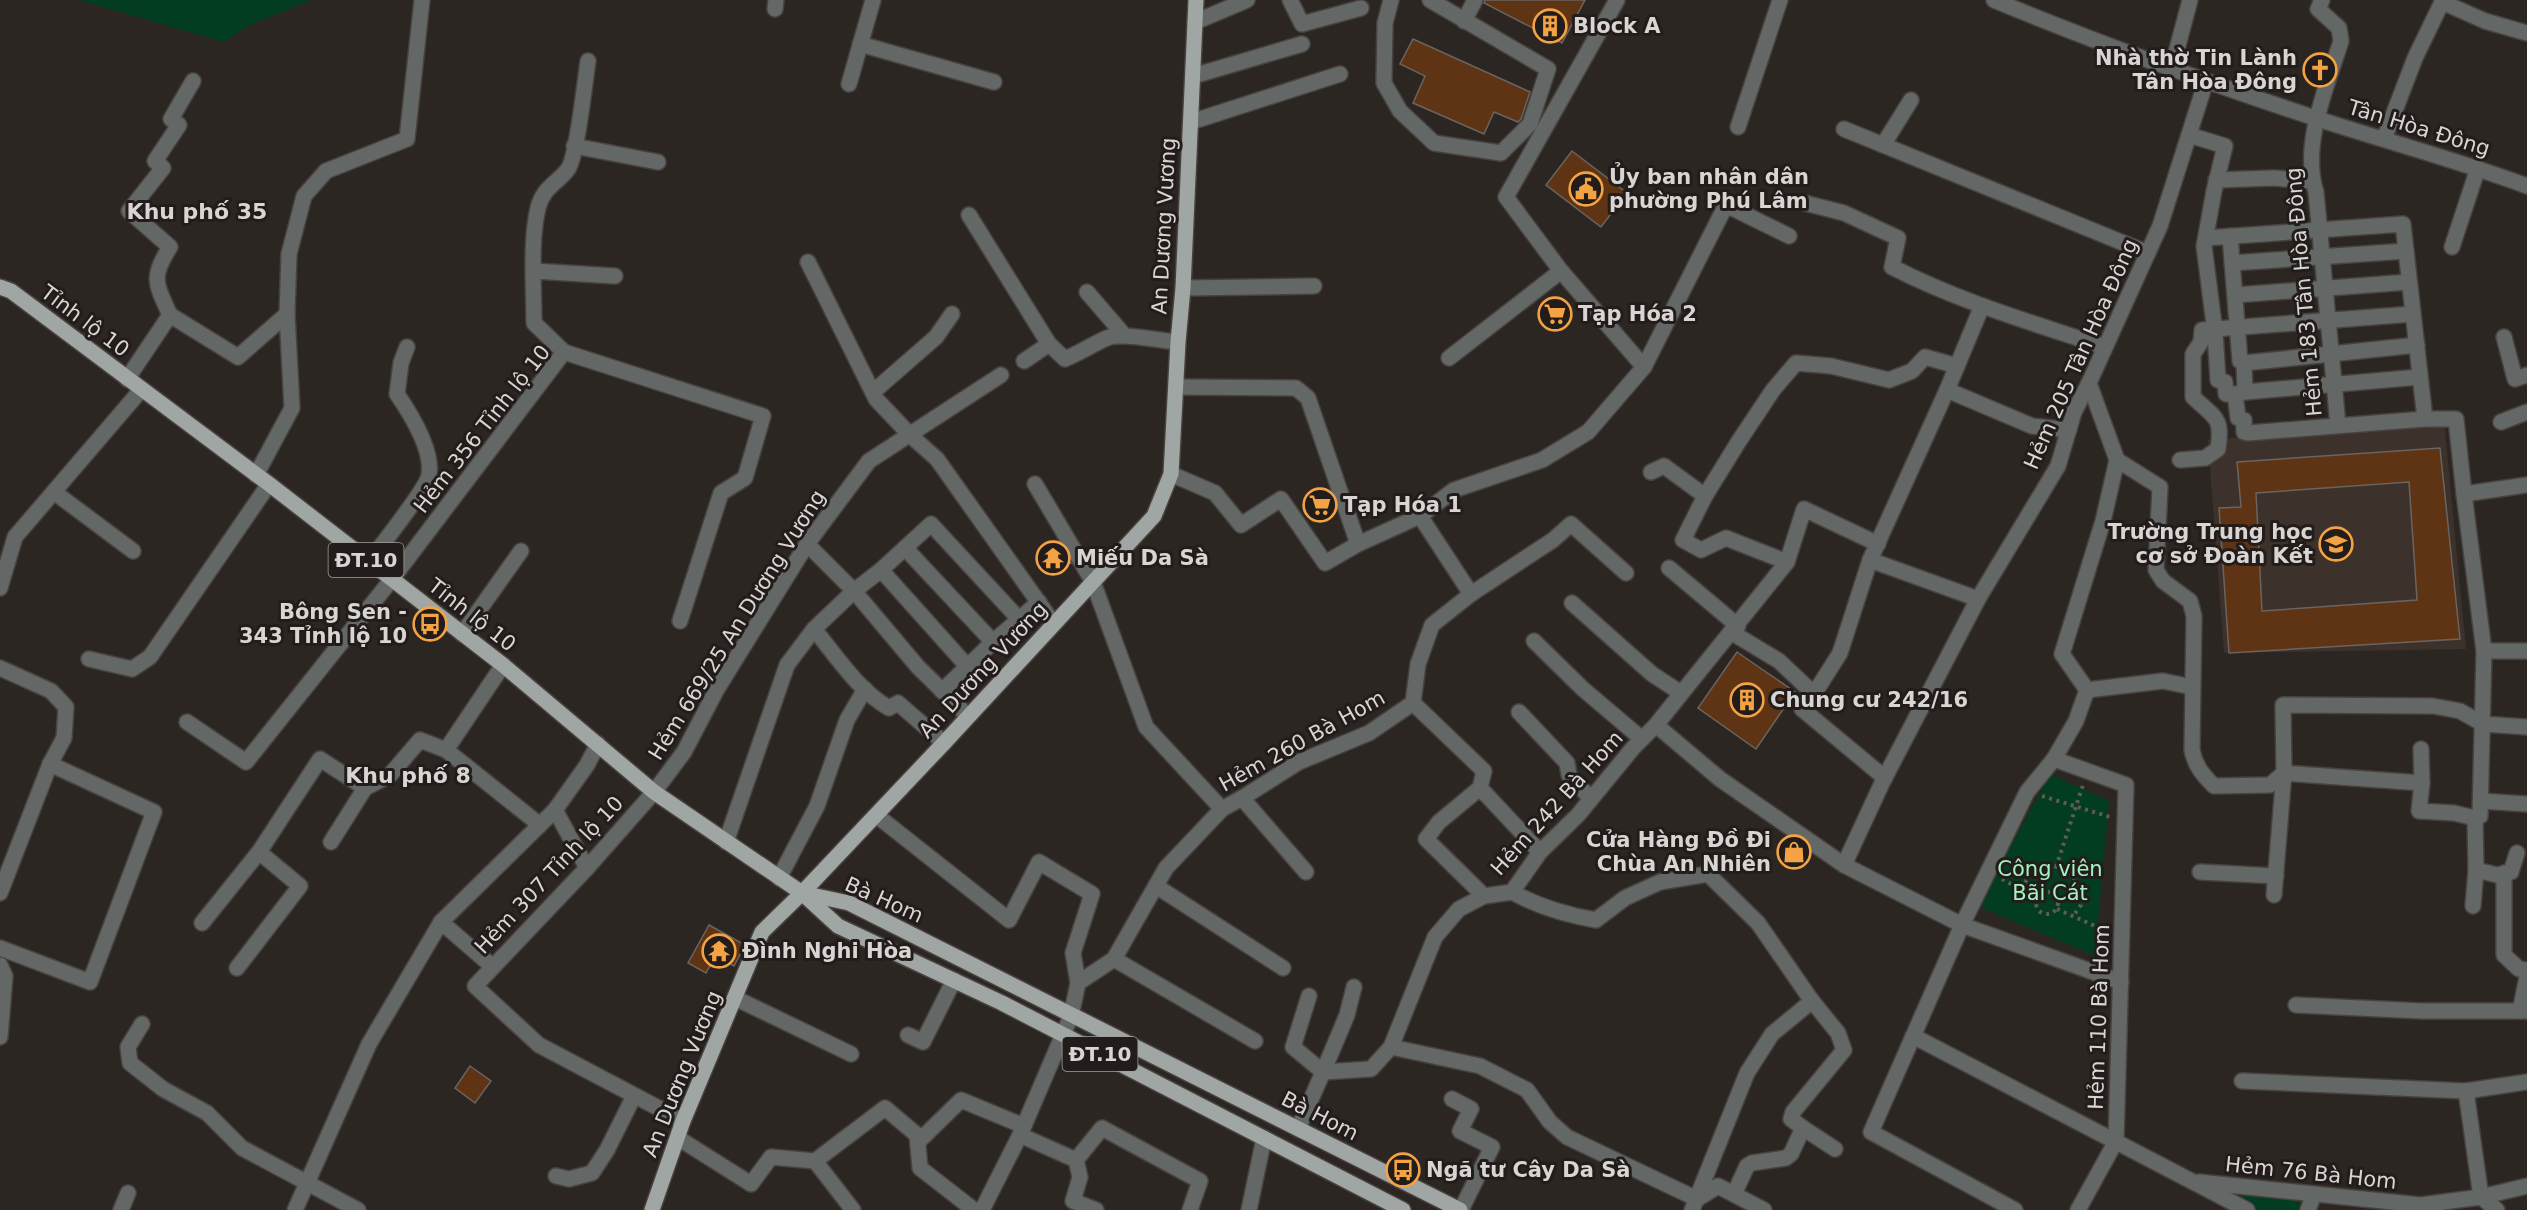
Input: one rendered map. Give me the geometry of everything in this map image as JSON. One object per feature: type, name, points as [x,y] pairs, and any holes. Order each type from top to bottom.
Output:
[{"type":"main road","name":"An Dương Vương","points":[[652,1210],[683,1120],[762,932],[944,743],[1154,516],[1171,474],[1183,288],[1196,0]]},
{"type":"main road","name":"Tỉnh lộ 10","points":[[0,287],[11,291],[392,579],[503,665],[654,792],[802,893]]},
{"type":"main road","name":"Bà Hom","points":[[802,893],[837,926],[954,980],[1403,1210]]},
{"type":"main road","name":"Bà Hom","points":[[802,893],[849,903],[1460,1210]]},
{"type":"street","points":[[89,659],[132,669],[150,657],[262,480],[292,408],[287,314],[289,254],[304,196],[326,171],[407,139],[422,0]]},
{"type":"street","points":[[849,84],[873,0]]},
{"type":"street","points":[[1195,22],[1247,0]]},
{"type":"street","points":[[1290,0],[1302,24],[1361,8]]},
{"type":"street","points":[[1391,0],[1385,23],[1384,83],[1400,111],[1434,143],[1501,153],[1530,124],[1548,69],[1430,0]]},
{"type":"street","points":[[1464,21],[1475,0]]},
{"type":"street","points":[[1617,0],[1506,197],[1562,271],[1644,367]]},
{"type":"street","points":[[1738,127],[1780,0]]},
{"type":"street","name":"Tân Hòa Đông","points":[[1994,0],[2070,32],[2206,81],[2384,140],[2478,168],[2527,186]]},
{"type":"street","points":[[2172,68],[2190,0]]},
{"type":"street","name":"Hẻm 183 Tân Hòa Đông","points":[[2322,0],[2318,9],[2339,28],[2342,41],[2317,118],[2311,175],[2316,192],[2338,425]]},
{"type":"street","points":[[2384,140],[2415,58],[2442,1],[2485,21],[2527,33]]},
{"type":"street","points":[[860,44],[994,82]]},
{"type":"street","points":[[1193,75],[1302,44]]},
{"type":"street","points":[[564,352],[534,323],[538,207],[551,184],[569,169],[582,108],[588,62]]},
{"type":"street","points":[[1191,122],[1340,74]]},
{"type":"street","points":[[193,81],[171,119],[179,125],[155,161],[163,168],[129,211],[170,247],[159,264],[156,285],[170,315],[238,357],[287,314]]},
{"type":"street","name":"Hẻm 205 Tân Hòa Đông","points":[[1978,599],[2058,466],[2074,412],[2089,384],[2104,346],[2160,226],[2206,81]]},
{"type":"street","points":[[1882,145],[1911,100]]},
{"type":"street","points":[[1844,129],[2148,253]]},
{"type":"street","points":[[2189,135],[2225,146],[2216,180],[2204,246],[2218,380],[2225,382],[2226,394],[2420,377]]},
{"type":"street","points":[[574,146],[658,162]]},
{"type":"street","points":[[2452,247],[2478,168]]},
{"type":"street","points":[[2216,180],[2274,178],[2312,181]]},
{"type":"street","points":[[1805,203],[1844,213],[1898,238],[1892,267],[1922,282],[1982,306],[2104,346]]},
{"type":"street","points":[[1171,474],[1215,493],[1241,525],[1281,499],[1325,563],[1358,544],[1420,516],[1454,490],[1542,460],[1588,432],[1644,367],[1726,205],[1789,236]]},
{"type":"street","points":[[969,215],[1049,344],[1065,359],[1084,352],[1108,337],[1124,334],[1145,339],[1178,342]]},
{"type":"street","points":[[2206,238],[2403,224],[2425,419]]},
{"type":"street","points":[[2230,236],[2240,361],[2244,363],[2417,345]]},
{"type":"street","points":[[2232,263],[2406,251]]},
{"type":"street","points":[[808,262],[876,399],[910,436],[938,459],[1054,624]]},
{"type":"street","points":[[534,271],[615,276]]},
{"type":"street","points":[[1449,358],[1562,271]]},
{"type":"street","points":[[2235,295],[2409,282]]},
{"type":"street","points":[[1183,288],[1314,286]]},
{"type":"street","points":[[1087,292],[1124,334]]},
{"type":"street","points":[[1885,778],[1802,709],[1840,653],[1870,560],[1947,390],[1982,306]]},
{"type":"street","points":[[873,392],[936,337],[952,314]]},
{"type":"street","points":[[2180,460],[2205,458],[2218,449],[2221,429],[2217,420],[2193,397],[2193,354],[2201,342],[2202,330],[2413,314]]},
{"type":"street","points":[[127,379],[170,315]]},
{"type":"street","points":[[2504,337],[2515,379],[2527,375]]},
{"type":"street","points":[[1024,361],[1049,344]]},
{"type":"street","points":[[369,562],[429,476],[428,457],[412,416],[397,394],[401,363],[406,347]]},
{"type":"street","name":"Hẻm 356 Tỉnh lộ 10","points":[[187,722],[246,762],[392,579],[564,352],[763,416],[746,478],[721,493],[680,621]]},
{"type":"street","points":[[1787,562],[1726,538],[1701,550],[1683,540],[1694,523],[1706,496],[1773,390],[1796,363],[1831,366],[1889,380],[1912,371],[1925,357],[1957,366]]},
{"type":"street","points":[[2244,363],[2238,418],[2244,420],[2244,432],[2425,419],[2456,419],[2484,651],[2480,816],[2475,818],[2454,813],[2419,811],[2422,783],[2421,749]]},
{"type":"street","name":"Hẻm 669/25 An Dương Vương","points":[[654,792],[684,752],[717,690],[807,544],[869,461],[1001,375]]},
{"type":"street","points":[[2088,690],[2062,654],[2103,521],[2117,460],[2089,384]]},
{"type":"street","points":[[1177,387],[1296,388],[1308,399],[1358,544]]},
{"type":"street","points":[[0,588],[15,537],[141,390]]},
{"type":"street","points":[[1947,390],[2032,426],[2069,430]]},
{"type":"street","points":[[2501,422],[2527,412]]},
{"type":"street","points":[[2221,429],[2244,428]]},
{"type":"street","points":[[2117,460],[2160,487],[2156,570],[2163,581],[2190,601],[2194,616],[2192,687],[2194,761],[2202,775],[2214,786],[2270,785],[2284,772],[2422,783]]},
{"type":"street","points":[[1651,472],[1664,466],[1706,496]]},
{"type":"street","points":[[1035,484],[1093,582],[1146,727],[1222,809]]},
{"type":"street","points":[[2464,494],[2527,485]]},
{"type":"street","points":[[54,492],[133,551]]},
{"type":"street","name":"Hẻm 242 Bà Hom","points":[[1323,1072],[1371,1070],[1391,1047],[1434,936],[1459,909],[1484,896],[1512,892],[1540,852],[1578,815],[1642,739],[1656,726],[1787,562],[1804,509],[1878,543]]},
{"type":"street","points":[[1420,516],[1471,594]]},
{"type":"street","points":[[726,842],[788,665],[814,629],[932,524],[1019,619]]},
{"type":"street","name":"Hẻm 260 Bà Hom","points":[[1078,983],[1114,959],[1166,868],[1222,809],[1299,762],[1369,733],[1413,703],[1418,664],[1432,625],[1471,594],[1553,540],[1571,525],[1626,573]]},
{"type":"street","points":[[807,544],[854,591],[918,667],[968,716]]},
{"type":"street","points":[[905,548],[993,642]]},
{"type":"street","points":[[462,634],[522,551]]},
{"type":"street","points":[[1844,865],[1885,778],[1978,599],[1870,560]]},
{"type":"street","points":[[1669,568],[1734,628],[1779,661],[1814,694]]},
{"type":"street","points":[[881,570],[967,666]]},
{"type":"street","points":[[942,691],[1039,602]]},
{"type":"street","points":[[1572,603],[1652,674],[1682,693]]},
{"type":"street","points":[[814,629],[878,701],[890,708],[898,704],[944,743]]},
{"type":"street","points":[[1534,641],[1583,689],[1642,739]]},
{"type":"street","points":[[2484,651],[2527,651]]},
{"type":"street","points":[[446,750],[503,665]]},
{"type":"street","points":[[0,668],[51,691],[66,707],[64,738],[50,764],[0,893]]},
{"type":"street","points":[[2088,690],[2163,681],[2192,687]]},
{"type":"street","points":[[779,878],[817,806],[847,720],[866,689]]},
{"type":"street","points":[[2015,1210],[1871,1132],[1962,925],[2027,792],[2054,759],[2076,721],[2088,690]]},
{"type":"street","points":[[1413,703],[1484,771],[1480,788],[1439,822],[1426,838],[1484,896]]},
{"type":"street","points":[[2274,895],[2284,772],[2283,705],[2433,706],[2460,711],[2483,724],[2527,727]]},
{"type":"street","points":[[1519,712],[1567,763],[1569,775],[1591,799]]},
{"type":"street","points":[[1656,726],[1720,779],[1844,865],[1962,925],[2121,982]]},
{"type":"street","points":[[331,842],[365,788],[390,775],[420,740],[446,750],[540,825]]},
{"type":"street","points":[[295,1210],[369,1044],[441,922],[555,810],[587,765],[598,744]]},
{"type":"street","points":[[202,923],[259,852],[320,759],[365,788]]},
{"type":"street","name":"Hẻm 110 Bà Hom","points":[[2054,759],[2126,784],[2116,1140],[2078,1210]]},
{"type":"street","points":[[0,948],[90,982],[154,812],[50,764]]},
{"type":"street","points":[[1480,788],[1540,852]]},
{"type":"street","name":"Hẻm 307 Tỉnh lộ 10","points":[[634,1095],[539,1045],[475,986],[587,868],[654,792]]},
{"type":"street","points":[[1242,798],[1306,872]]},
{"type":"street","points":[[2481,801],[2527,804]]},
{"type":"street","points":[[555,810],[587,868]]},
{"type":"street","points":[[876,815],[1009,920],[1038,862],[1092,894],[1073,953],[1078,983],[1071,1016],[1022,1130],[982,1210]]},
{"type":"street","points":[[2473,906],[2476,870],[2475,818]]},
{"type":"street","points":[[237,968],[300,886],[259,852]]},
{"type":"street","points":[[2476,870],[2498,875],[2511,872],[2517,853]]},
{"type":"street","points":[[2200,872],[2276,876]]},
{"type":"street","points":[[2504,873],[2502,920],[2504,956],[2519,969],[2527,970]]},
{"type":"street","points":[[1512,892],[1535,905],[1566,915],[1596,920],[1625,898],[1660,882],[1708,874],[1758,923],[1812,1001],[1838,1033],[1844,1050],[1793,1112],[1791,1119],[1834,1149]]},
{"type":"street","points":[[1156,886],[1283,968]]},
{"type":"street","points":[[441,922],[493,967]]},
{"type":"street","points":[[1114,959],[1255,1041]]},
{"type":"street","points":[[0,966],[5,976],[0,1037]]},
{"type":"street","points":[[2295,1005],[2422,1011],[2523,1011],[2527,977]]},
{"type":"street","points":[[908,1035],[923,1042],[954,980]]},
{"type":"street","points":[[1298,1129],[1347,1015],[1354,987]]},
{"type":"street","points":[[1309,996],[1293,1047],[1323,1072]]},
{"type":"street","points":[[735,998],[851,1054]]},
{"type":"street","points":[[1695,1204],[1747,1073],[1772,1034],[1812,1001]]},
{"type":"street","points":[[142,1024],[128,1047],[130,1063],[163,1089],[207,1113],[242,1148],[358,1210]]},
{"type":"street","points":[[1913,1036],[2247,1210]]},
{"type":"street","points":[[1391,1047],[1480,1066],[1527,1090],[1550,1122],[1567,1137],[1695,1204]]},
{"type":"street","points":[[2242,1081],[2466,1091],[2527,1083]]},
{"type":"street","points":[[2466,1091],[2481,1197],[2497,1210]]},
{"type":"street","points":[[556,1176],[568,1179],[592,1173],[607,1150],[634,1095],[683,1120]]},
{"type":"street","points":[[1452,1099],[1472,1109],[1460,1131],[1492,1147],[1460,1210]]},
{"type":"street","points":[[918,1142],[961,1100],[1076,1160],[1080,1177],[1073,1201],[1096,1210]]},
{"type":"street","points":[[678,1138],[751,1184],[771,1157],[815,1161],[885,1108],[917,1135],[920,1168],[974,1210]]},
{"type":"street","points":[[1076,1160],[1102,1128],[1200,1181],[1190,1210]]},
{"type":"street","points":[[1734,1194],[1747,1166],[1752,1162],[1786,1158],[1791,1154],[1803,1128]]},
{"type":"street","points":[[1249,1210],[1264,1138]]},
{"type":"street","points":[[815,1161],[853,1210]]},
{"type":"street","name":"Hẻm 76 Bà Hom","points":[[2191,1181],[2422,1208],[2481,1197],[2527,1185]]},
{"type":"street","points":[[1695,1204],[1718,1185],[1764,1210]]},
{"type":"street","points":[[122,1210],[128,1193]]},
{"type":"street","points":[[2308,1210],[2314,1194]]},
{"type":"path","points":[[2056,867],[2088,771]]},
{"type":"path","points":[[2027,792],[2125,821]]},
{"type":"path","points":[[2021,889],[2033,870],[2052,865],[2068,873],[2082,888],[2081,905],[2073,916]]},
{"type":"path","points":[[1988,872],[2036,898]]},
{"type":"path","points":[[2049,892],[2058,902],[2057,909],[2052,914],[2045,915],[2038,912],[2035,905],[2036,898],[2042,893],[2049,892]]},
{"type":"path","points":[[2057,909],[2095,926]]},
{"type":"shaded area","name":"Trường Trung học cơ sở Đoàn Kết","points":[[2444,420],[2466,649],[2224,653],[2208,440]]},
{"type":"green space","points":[[79,0],[311,0],[250,25],[224,42]]},
{"type":"green space","name":"Công viên Bãi Cát","points":[[2050,774],[2109,801],[2095,956],[1978,906]]},
{"type":"green space","points":[[2217,1191],[2302,1198],[2298,1210],[2257,1210]]},
{"type":"building","name":"Block A","points":[[1485,0],[1585,0],[1562,43],[1484,3]]},
{"type":"building","points":[[1413,39],[1530,92],[1521,119],[1518,122],[1494,112],[1484,134],[1413,103],[1425,76],[1400,64]]},
{"type":"building","name":"Ủy ban nhân dân phường Phú Lâm","points":[[1572,151],[1627,193],[1601,227],[1546,185]]},
{"type":"building","points":[[2440,448],[2460,639],[2229,653],[2219,508],[2241,507],[2237,462]],"holes":[[[2409,482],[2417,600],[2262,611],[2256,493]]]},
{"type":"building","points":[[1061,546],[1071,563],[1055,567],[1052,547]]},
{"type":"building","name":"Chung cư 242/16","points":[[1737,652],[1795,692],[1756,749],[1698,708]]},
{"type":"building","name":"Đình Nghi Hòa","points":[[709,925],[745,945],[734,966],[715,956],[706,973],[688,963]]},
{"type":"building","points":[[470,1066],[491,1081],[475,1103],[455,1088]]},
{"type":"place","name":"Block A","points":[[1550,26]]},
{"type":"place","name":"Nhà thờ Tin Lành Tân Hòa Đông","points":[[2320,70]]},
{"type":"place","name":"Ủy ban nhân dân phường Phú Lâm","points":[[1586,189]]},
{"type":"place","name":"Tạp Hóa 2","points":[[1555,314]]},
{"type":"place","name":"Tạp Hóa 1","points":[[1320,505]]},
{"type":"place","name":"Trường Trung học cơ sở Đoàn Kết","points":[[2336,544]]},
{"type":"place","name":"Miếu Da Sà","points":[[1053,558]]},
{"type":"place","name":"Bông Sen - 343 Tỉnh lộ 10","points":[[430,624]]},
{"type":"place","name":"Chung cư 242/16","points":[[1747,700]]},
{"type":"place","name":"Cửa Hàng Đồ Đi Chùa An Nhiên","points":[[1794,852]]},
{"type":"place","name":"Đình Nghi Hòa","points":[[719,951]]},
{"type":"place","name":"Ngã tư Cây Da Sà","points":[[1403,1170]]},
{"type":"district","name":"Khu phố 35","points":[[197,211]]},
{"type":"district","name":"Khu phố 8","points":[[408,775]]}]
